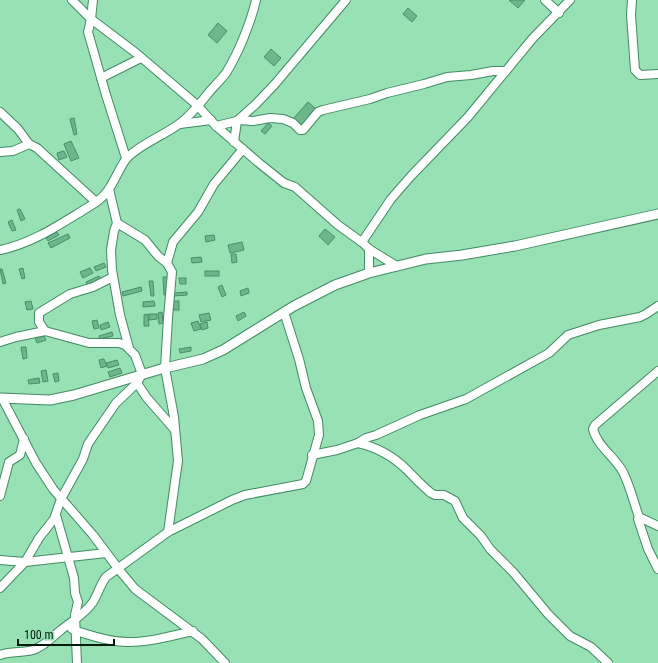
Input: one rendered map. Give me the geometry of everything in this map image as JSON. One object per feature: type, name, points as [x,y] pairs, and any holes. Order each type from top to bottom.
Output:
[{"type":"street","points":[[72,0],[91,19],[141,58],[198,106],[234,142],[284,183],[295,187],[338,225],[362,242],[368,249],[395,265]]},
{"type":"street","points":[[93,0],[88,32],[126,158]]},
{"type":"street","points":[[0,250],[15,247],[42,235],[96,202],[109,190],[126,158],[138,149],[180,124],[198,106],[226,73],[248,27],[254,12],[256,0]]},
{"type":"street","points":[[234,142],[238,121],[275,84],[346,0]]},
{"type":"street","points":[[545,0],[559,13]]},
{"type":"street","points":[[362,242],[391,200],[410,176],[468,117],[533,38],[570,0]]},
{"type":"street","points":[[632,0],[631,15],[635,70],[640,75],[658,74]]},
{"type":"street","points":[[101,78],[141,58]]},
{"type":"street","points":[[180,124],[253,121],[270,118],[284,119],[303,130],[318,112],[323,110],[370,99],[447,77],[493,71],[506,71]]},
{"type":"street","points":[[0,112],[18,128],[29,144],[37,148],[96,202]]},
{"type":"street","points":[[0,152],[13,151],[29,144]]},
{"type":"street","points":[[167,263],[173,242],[198,212],[214,184],[243,149]]},
{"type":"street","points":[[109,190],[117,223],[114,230],[111,250],[113,277],[120,315],[129,348]]},
{"type":"street","points":[[1,398],[50,400],[74,395],[142,374],[203,359],[223,350],[284,312],[335,285],[395,265],[515,246],[658,214]]},
{"type":"street","points":[[117,223],[145,240],[158,256],[167,263],[172,272],[165,368],[175,430],[178,462],[168,532]]},
{"type":"street","points":[[368,249],[369,273]]},
{"type":"street","points":[[44,331],[39,322],[39,313],[70,294],[93,287],[113,277]]},
{"type":"street","points":[[312,455],[337,450],[358,443],[366,438],[420,415],[466,399],[549,353],[568,335],[599,325],[640,317],[658,306]]},
{"type":"street","points":[[0,655],[34,650],[45,644],[66,625],[75,620],[93,603],[102,582],[118,568],[127,563],[168,532],[245,495],[303,484],[306,481],[312,455],[319,435],[318,421],[306,388],[284,312]]},
{"type":"street","points":[[0,342],[44,331],[89,343],[119,343],[125,345],[135,355],[142,374],[137,383],[116,403],[88,444],[84,459],[62,499],[56,516],[38,538],[25,562],[0,588]]},
{"type":"street","points":[[658,370],[595,425],[593,429],[596,438],[623,472],[639,517],[638,519],[648,549],[658,570]]},
{"type":"street","points":[[137,383],[147,398],[175,430]]},
{"type":"street","points":[[1,398],[36,463],[53,489],[135,589],[193,631],[207,643],[225,663]]},
{"type":"street","points":[[0,496],[9,462],[20,455],[24,439]]},
{"type":"street","points":[[358,443],[372,446],[388,456],[406,469],[413,478],[434,495],[444,494],[455,501],[463,518],[481,536],[490,549],[513,572],[548,614],[570,636],[591,647],[608,663]]},
{"type":"street","points":[[56,516],[69,557],[78,602],[75,615],[77,663]]},
{"type":"street","points":[[639,517],[658,526]]},
{"type":"street","points":[[0,560],[25,562],[106,553]]},
{"type":"street","points":[[66,625],[76,631],[112,641],[128,642],[149,640],[193,631]]},
{"type":"building","points":[[509,0],[525,0],[518,8]]},
{"type":"building","points":[[408,8],[417,16],[412,22],[403,14]]},
{"type":"building","points":[[218,23],[227,31],[217,43],[208,35]]},
{"type":"building","points":[[271,49],[281,58],[274,66],[264,57]]},
{"type":"building","points":[[308,102],[317,110],[302,128],[293,119]]},
{"type":"building","points":[[74,118],[77,134],[74,135],[70,119]]},
{"type":"building","points":[[268,123],[272,126],[265,134],[261,131]]},
{"type":"building","points":[[71,141],[79,158],[71,161],[64,144]]},
{"type":"building","points":[[64,151],[67,157],[59,160],[57,153]]},
{"type":"building","points":[[20,209],[25,219],[21,221],[17,210]]},
{"type":"building","points":[[12,220],[16,230],[12,231],[8,222]]},
{"type":"building","points":[[325,229],[335,237],[328,245],[319,236]]},
{"type":"building","points":[[57,232],[59,235],[48,241],[46,238]]},
{"type":"building","points":[[68,234],[70,238],[51,248],[48,243]]},
{"type":"building","points":[[214,235],[215,240],[206,242],[205,236]]},
{"type":"building","points":[[242,242],[244,250],[230,253],[228,245]]},
{"type":"building","points":[[231,254],[236,254],[237,262],[232,263]]},
{"type":"building","points":[[201,257],[202,262],[192,263],[191,258]]},
{"type":"building","points":[[104,263],[106,267],[96,271],[94,267]]},
{"type":"building","points":[[23,268],[25,278],[22,279],[19,269]]},
{"type":"building","points":[[90,268],[93,273],[83,278],[80,272]]},
{"type":"building","points":[[0,269],[2,269],[6,283],[3,284]]},
{"type":"building","points":[[205,271],[219,271],[219,276],[205,276]]},
{"type":"building","points":[[99,276],[101,280],[88,286],[86,282]]},
{"type":"building","points":[[163,277],[168,277],[169,295],[164,295]]},
{"type":"building","points":[[179,278],[186,278],[186,284],[180,284]]},
{"type":"building","points":[[149,281],[153,281],[154,296],[151,296]]},
{"type":"building","points":[[222,285],[226,295],[222,297],[218,287]]},
{"type":"building","points":[[141,287],[142,291],[123,296],[122,292]]},
{"type":"building","points":[[248,288],[249,293],[241,296],[240,291]]},
{"type":"building","points":[[187,292],[187,295],[174,296],[174,293]]},
{"type":"building","points":[[31,301],[33,309],[27,310],[25,302]]},
{"type":"building","points":[[154,301],[155,306],[143,307],[143,302]]},
{"type":"building","points":[[172,301],[179,301],[179,310],[172,310]]},
{"type":"building","points":[[162,312],[163,323],[159,324],[158,313]]},
{"type":"building","points":[[244,312],[246,316],[238,321],[236,316]]},
{"type":"building","points":[[209,313],[211,320],[201,322],[199,315]]},
{"type":"building","points":[[148,314],[149,326],[144,326],[144,315]]},
{"type":"building","points":[[149,314],[157,314],[157,319],[149,320]]},
{"type":"building","points":[[97,320],[99,328],[94,329],[92,321]]},
{"type":"building","points":[[198,321],[201,329],[194,331],[191,323]]},
{"type":"building","points":[[108,322],[110,327],[101,330],[100,325]]},
{"type":"building","points":[[207,322],[208,328],[202,330],[200,324]]},
{"type":"building","points":[[112,332],[113,336],[100,339],[99,336]]},
{"type":"building","points":[[44,336],[46,340],[37,343],[35,338]]},
{"type":"building","points":[[21,347],[26,347],[27,358],[23,359]]},
{"type":"building","points":[[191,347],[191,351],[180,353],[179,349]]},
{"type":"building","points":[[104,359],[107,366],[101,368],[99,360]]},
{"type":"building","points":[[117,360],[119,365],[108,368],[106,363]]},
{"type":"building","points":[[120,368],[122,373],[110,377],[108,372]]},
{"type":"building","points":[[46,370],[48,381],[43,382],[41,371]]},
{"type":"building","points":[[58,373],[59,381],[55,382],[53,374]]},
{"type":"building","points":[[39,378],[40,383],[29,384],[28,380]]}]
